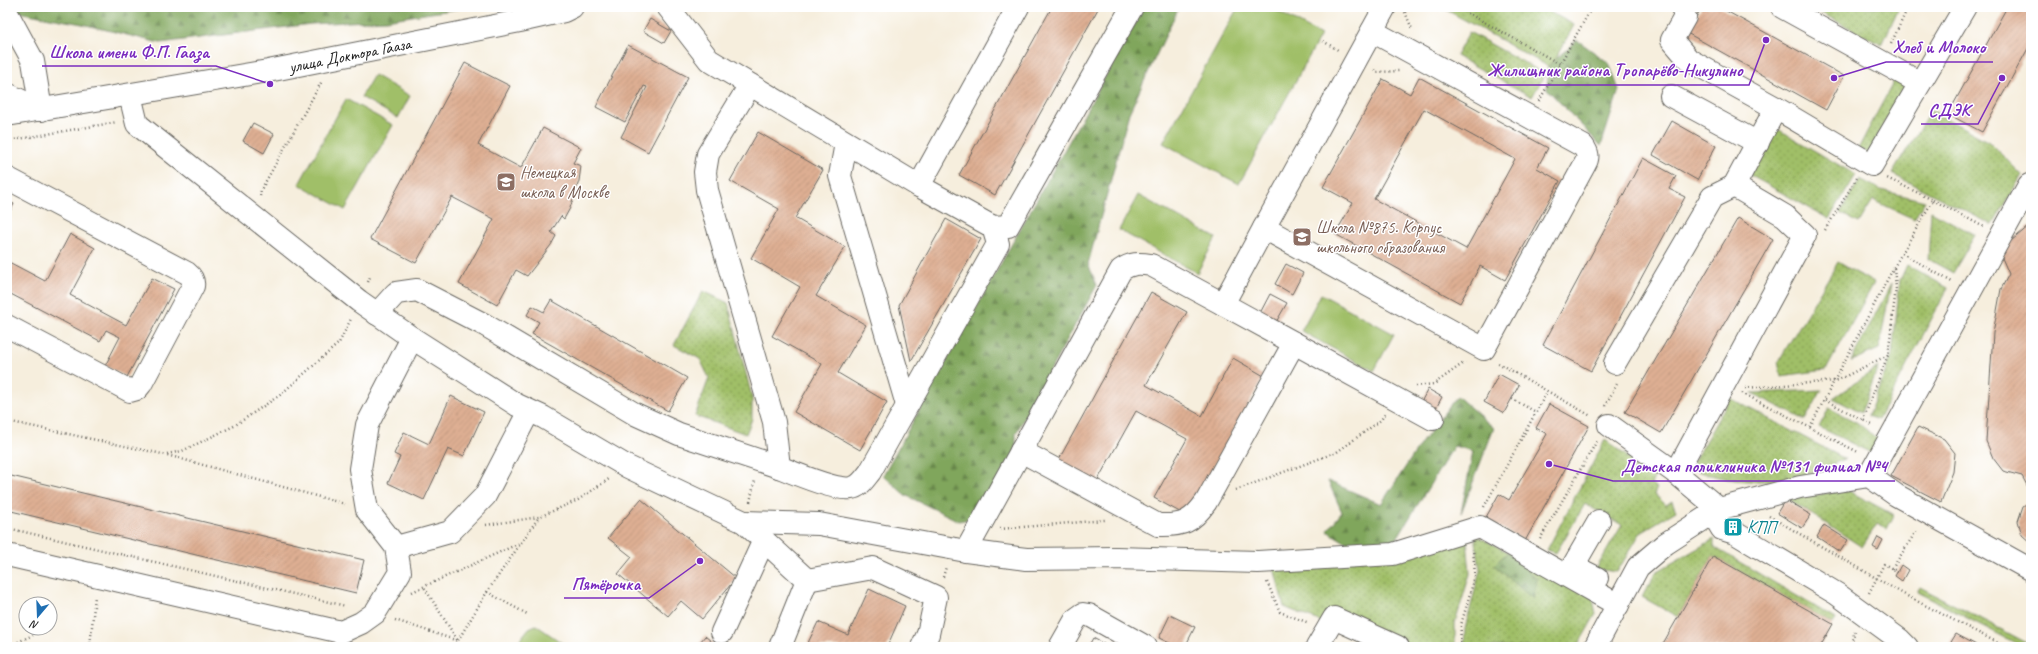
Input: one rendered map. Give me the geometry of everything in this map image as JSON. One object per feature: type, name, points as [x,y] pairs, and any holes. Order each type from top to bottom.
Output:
[{"type":"street","name":"улица Доктора Гааза","points":[[7,115],[268,72],[520,21],[564,11],[572,7]]},
{"type":"street","points":[[668,7],[709,60],[919,186],[993,227],[1008,226],[1132,7]]},
{"type":"street","points":[[919,186],[1018,7]]},
{"type":"street","points":[[1223,304],[1386,7]]},
{"type":"street","points":[[1682,7],[1685,17],[1672,40],[1689,60],[1776,108],[1869,163],[1920,83],[1965,7]]},
{"type":"street","points":[[1782,7],[1920,83]]},
{"type":"street","points":[[7,13],[33,61],[41,110]]},
{"type":"street","points":[[1264,228],[1484,349],[1588,158],[1587,152],[1583,146],[1372,31]]},
{"type":"street","points":[[750,85],[708,154],[705,172],[707,190],[774,422],[779,467]]},
{"type":"street","points":[[7,94],[41,110]]},
{"type":"street","points":[[130,95],[137,124],[377,314],[412,338],[529,411],[628,467],[744,522],[807,580]]},
{"type":"street","points":[[1671,96],[1758,142]]},
{"type":"street","points":[[1615,363],[1712,197],[1734,186],[1776,108]]},
{"type":"street","points":[[846,143],[840,176],[907,405]]},
{"type":"street","points":[[7,178],[186,273],[192,277],[194,282],[141,384],[137,389],[130,391],[7,326]]},
{"type":"street","points":[[1595,647],[1638,567],[1664,544],[1716,512],[1744,502],[1873,468],[2030,184]]},
{"type":"street","points":[[1676,473],[1729,387],[1805,235],[1785,216],[1734,186]]},
{"type":"street","points":[[377,314],[396,293],[417,290],[485,325],[635,414],[679,434],[779,467],[815,482],[851,488],[861,484],[998,244],[993,227]]},
{"type":"street","points":[[966,551],[1121,270],[1129,265],[1139,263],[1151,265],[1433,420]]},
{"type":"street","points":[[7,555],[341,632],[361,623],[375,613],[400,572],[396,547],[367,510],[360,469],[367,425],[412,338]]},
{"type":"street","points":[[1021,451],[1158,525],[1174,526],[1188,521],[1198,514],[1206,502],[1294,343]]},
{"type":"street","points":[[396,547],[450,532],[485,496],[529,411]]},
{"type":"street","points":[[1605,422],[1676,473],[1716,512],[1722,529],[1735,533],[1837,594],[1900,640],[1907,647]]},
{"type":"street","points":[[1873,468],[1896,495],[2031,570]]},
{"type":"street","points":[[1600,521],[1573,566],[1621,599]]},
{"type":"street","points":[[744,522],[819,524],[966,551],[1026,559],[1116,558],[1258,562],[1393,554],[1480,527],[1621,599]]},
{"type":"street","points":[[722,632],[764,540]]},
{"type":"street","points":[[807,580],[873,568],[936,597],[928,634],[922,647]]},
{"type":"street","points":[[780,647],[807,580]]},
{"type":"street","points":[[1060,647],[1076,620],[1083,614],[1089,615],[1146,647]]},
{"type":"street","points":[[1322,639],[1334,618],[1398,647]]},
{"type":"path","points":[[1457,7],[1560,64]]},
{"type":"path","points":[[1530,117],[1592,7]]},
{"type":"path","points":[[1883,63],[1908,7]]},
{"type":"path","points":[[1323,41],[1377,72],[1404,71]]},
{"type":"path","points":[[259,200],[261,190],[322,80]]},
{"type":"path","points":[[1805,235],[1825,230],[1869,163],[1888,180],[1933,200],[2001,236]]},
{"type":"path","points":[[1810,427],[1836,381],[1894,267],[1933,200]]},
{"type":"path","points":[[1902,253],[1970,292]]},
{"type":"path","points":[[1863,420],[1888,355],[1896,288],[1894,267]]},
{"type":"path","points":[[361,278],[367,282]]},
{"type":"path","points":[[167,454],[182,451],[234,426],[280,395],[339,343],[350,321]]},
{"type":"path","points":[[1235,491],[1337,452],[1381,420],[1395,398],[1417,385],[1434,384],[1484,349],[1502,366],[1547,392],[1605,422]]},
{"type":"path","points":[[1729,387],[1836,381],[1888,355]]},
{"type":"path","points":[[1537,544],[1605,422],[1617,382],[1615,363]]},
{"type":"path","points":[[1729,387],[1810,427],[1873,468]]},
{"type":"path","points":[[1460,647],[1461,625],[1475,576],[1472,530],[1547,392]]},
{"type":"path","points":[[1512,399],[1536,412]]},
{"type":"path","points":[[1825,400],[1891,436]]},
{"type":"path","points":[[7,421],[167,454],[367,510]]},
{"type":"path","points":[[508,520],[539,517],[578,500],[628,467]]},
{"type":"path","points":[[1744,502],[1907,596],[2006,647]]},
{"type":"path","points":[[1892,569],[1928,513]]},
{"type":"path","points":[[454,647],[487,592],[539,517]]},
{"type":"path","points":[[978,530],[1110,520]]},
{"type":"path","points":[[7,528],[375,613],[458,641]]},
{"type":"path","points":[[410,593],[521,542]]},
{"type":"path","points":[[1258,562],[1280,612],[1322,639]]},
{"type":"path","points":[[90,647],[96,575]]},
{"type":"path","points":[[424,587],[458,641]]},
{"type":"path","points":[[487,592],[527,614]]},
{"type":"path","points":[[7,647],[31,636]]},
{"type":"green space","points":[[7,7],[470,7],[386,20],[311,24],[160,43],[82,24],[7,10]]},
{"type":"green space","points":[[1144,7],[1179,7],[1129,113],[1088,264],[1097,285],[1016,433],[1016,480],[992,515],[959,521],[905,495],[883,475]]},
{"type":"green space","points":[[1238,7],[1270,7],[1321,35],[1239,184],[1163,143]]},
{"type":"green space","points":[[1441,7],[1541,7],[1574,25],[1551,68]]},
{"type":"green space","points":[[1810,7],[1899,7],[1882,45]]},
{"type":"green space","points":[[1469,32],[1545,74],[1532,97],[1456,56]]},
{"type":"green space","points":[[1577,40],[1609,63],[1619,90],[1601,146],[1547,89],[1548,66]]},
{"type":"green space","points":[[374,75],[410,96],[398,118],[361,97]]},
{"type":"green space","points":[[1895,79],[1904,86],[1869,153],[1858,149]]},
{"type":"green space","points":[[346,99],[393,125],[345,210],[299,184]]},
{"type":"green space","points":[[1931,110],[1989,142],[2022,175],[1993,225],[1892,174]]},
{"type":"green space","points":[[1776,128],[1856,175],[1829,219],[1748,174]]},
{"type":"green space","points":[[1860,179],[1881,190],[1925,201],[1914,219],[1873,200],[1859,223],[1840,213]]},
{"type":"green space","points":[[1138,195],[1216,238],[1197,273],[1119,230]]},
{"type":"green space","points":[[1931,211],[1975,235],[1953,273],[1928,259]]},
{"type":"green space","points":[[1838,262],[1874,283],[1826,370],[1781,376],[1778,362]]},
{"type":"green space","points":[[1907,265],[1948,288],[1878,420],[1868,416],[1892,355],[1900,280]]},
{"type":"green space","points":[[1891,284],[1879,349],[1851,361]]},
{"type":"green space","points":[[703,291],[728,303],[752,397],[752,419],[746,434],[695,416],[709,378],[700,359],[674,345]]},
{"type":"green space","points":[[1321,294],[1394,334],[1374,371],[1301,331]]},
{"type":"green space","points":[[1878,367],[1861,413],[1833,398]]},
{"type":"green space","points":[[1822,390],[1805,420],[1752,393]]},
{"type":"green space","points":[[1457,396],[1494,428],[1461,513],[1473,451],[1454,446],[1394,543],[1353,547],[1327,531],[1342,512],[1328,481],[1381,504],[1422,442]]},
{"type":"green space","points":[[1730,398],[1845,459],[1802,476],[1769,481],[1743,481],[1717,477],[1690,468]]},
{"type":"green space","points":[[1829,408],[1858,423],[1880,441],[1871,453],[1819,427]]},
{"type":"green space","points":[[1605,440],[1628,457],[1657,471],[1651,485],[1657,488],[1654,494],[1666,505],[1672,501],[1676,511],[1641,532],[1617,572],[1596,569],[1622,525],[1585,504],[1556,553],[1547,550]]},
{"type":"green space","points":[[1847,490],[1894,515],[1887,529],[1877,524],[1862,547],[1788,499]]},
{"type":"green space","points":[[1475,535],[1592,595],[1596,614],[1577,647],[1464,647],[1465,629],[1480,570]]},
{"type":"green space","points":[[1467,539],[1470,574],[1455,623],[1455,647],[1412,647],[1333,610],[1324,623],[1284,607],[1273,564]]},
{"type":"green space","points":[[1714,539],[1714,547],[1836,619],[1833,624],[1713,556],[1678,617],[1642,597],[1656,572]]},
{"type":"green space","points":[[1507,553],[1537,579],[1533,599],[1494,565]]},
{"type":"green space","points":[[1920,587],[2031,645],[2031,647],[2023,647],[1917,592]]},
{"type":"green space","points":[[536,625],[568,647],[514,647],[529,628]]},
{"type":"building","points":[[1052,7],[1099,7],[995,195],[959,175]]},
{"type":"building","points":[[1702,7],[1719,7],[1844,76],[1826,110],[1687,33]]},
{"type":"building","points":[[2007,7],[2031,7],[2031,43],[1982,132],[1948,114]]},
{"type":"building","points":[[650,19],[671,31],[664,43],[643,31]]},
{"type":"building","points":[[628,45],[688,77],[648,152],[621,137],[647,87],[644,86],[625,122],[596,107]]},
{"type":"building","points":[[465,63],[510,86],[478,145],[521,168],[543,128],[581,148],[573,163],[581,166],[579,181],[570,208],[564,219],[561,216],[551,232],[556,236],[551,245],[527,276],[516,270],[497,305],[459,284],[494,219],[452,197],[416,263],[370,239]]},
{"type":"building","points":[[1419,77],[1548,148],[1537,168],[1560,181],[1505,280],[1480,266],[1460,303],[1335,234],[1353,203],[1323,187],[1383,79],[1410,94]],"holes":[[[1424,109],[1515,159],[1466,249],[1374,199]]]},
{"type":"building","points":[[1672,121],[1716,146],[1697,180],[1653,155]]},
{"type":"building","points":[[253,123],[274,134],[264,153],[243,141]]},
{"type":"building","points":[[758,132],[823,170],[795,218],[845,247],[816,296],[866,325],[838,373],[887,402],[860,450],[794,412],[822,364],[772,336],[800,287],[751,258],[779,209],[730,181]]},
{"type":"building","points":[[1643,158],[1676,176],[1669,189],[1685,197],[1591,371],[1543,345]]},
{"type":"building","points":[[7,201],[14,204],[7,217]]},
{"type":"building","points":[[1738,218],[1773,239],[1661,433],[1625,412]]},
{"type":"building","points":[[946,219],[981,239],[911,361],[899,305]]},
{"type":"building","points":[[2029,226],[2031,226],[2031,493],[2022,476],[2003,471],[1993,458],[1986,441],[1993,333],[2001,289],[2009,274],[1999,251]]},
{"type":"building","points":[[70,234],[95,248],[70,295],[126,325],[152,278],[174,289],[127,377],[105,366],[120,337],[106,330],[100,341],[7,292],[7,261],[45,281]]},
{"type":"building","points":[[1286,264],[1303,273],[1292,294],[1275,284]]},
{"type":"building","points":[[1151,292],[1187,312],[1146,385],[1202,416],[1233,358],[1264,376],[1187,516],[1154,498],[1187,439],[1136,411],[1096,483],[1058,461]]},
{"type":"building","points":[[1270,294],[1287,303],[1275,324],[1259,315]]},
{"type":"building","points":[[551,300],[687,378],[668,411],[532,334],[539,322],[527,315],[532,306],[544,312]]},
{"type":"building","points":[[1499,374],[1519,385],[1504,413],[1484,402]]},
{"type":"building","points":[[1428,389],[1442,397],[1435,410],[1421,402]]},
{"type":"building","points":[[451,396],[484,412],[464,456],[448,449],[424,500],[388,483],[400,457],[394,454],[404,432],[429,444]]},
{"type":"building","points":[[1549,404],[1589,426],[1525,541],[1485,519],[1499,494],[1509,500],[1547,434],[1536,428]]},
{"type":"building","points":[[1918,427],[1944,439],[1955,453],[1953,472],[1941,502],[1891,476]]},
{"type":"building","points":[[7,475],[364,560],[356,593],[7,510]]},
{"type":"building","points":[[641,499],[736,578],[702,619],[681,601],[668,616],[618,574],[632,557],[608,538]]},
{"type":"building","points":[[1785,500],[1811,515],[1802,528],[1777,513]]},
{"type":"building","points":[[2031,501],[2031,543],[2022,535],[2018,521],[2023,506]]},
{"type":"building","points":[[1824,525],[1848,540],[1840,552],[1817,537]]},
{"type":"building","points":[[1878,537],[1883,540],[1878,550],[1873,547]]},
{"type":"building","points":[[1713,556],[1833,624],[1820,647],[1661,647]]},
{"type":"building","points":[[1901,565],[1908,570],[1902,581],[1895,576]]},
{"type":"building","points":[[869,589],[905,606],[887,647],[806,647],[818,622],[848,635]]},
{"type":"building","points":[[1170,615],[1195,627],[1185,647],[1178,647],[1159,638]]},
{"type":"building","points":[[1956,634],[1976,645],[1975,647],[1948,647]]},
{"type":"building","points":[[705,636],[718,647],[696,647]]},
{"type":"building","points":[[1093,638],[1110,647],[1088,647]]},
{"type":"place","name":"Жилищник района Тропарёво-Никулино","points":[[1766,40]]},
{"type":"place","name":"Хлеб и Молоко","points":[[1834,78]]},
{"type":"place","name":"СДЭК","points":[[2002,78]]},
{"type":"place","name":"Школа имени Ф.П. Гааза","points":[[270,84]]},
{"type":"place","name":"Немецкая школа в Москве","points":[[506,182]]},
{"type":"place","name":"Школа №875. Корпус школьного образования","points":[[1302,237]]},
{"type":"place","name":"Детская поликлиника №131 филиал №4","points":[[1549,464]]},
{"type":"place","name":"КПП","points":[[1733,527]]},
{"type":"place","name":"Пятёрочка","points":[[700,561]]}]
